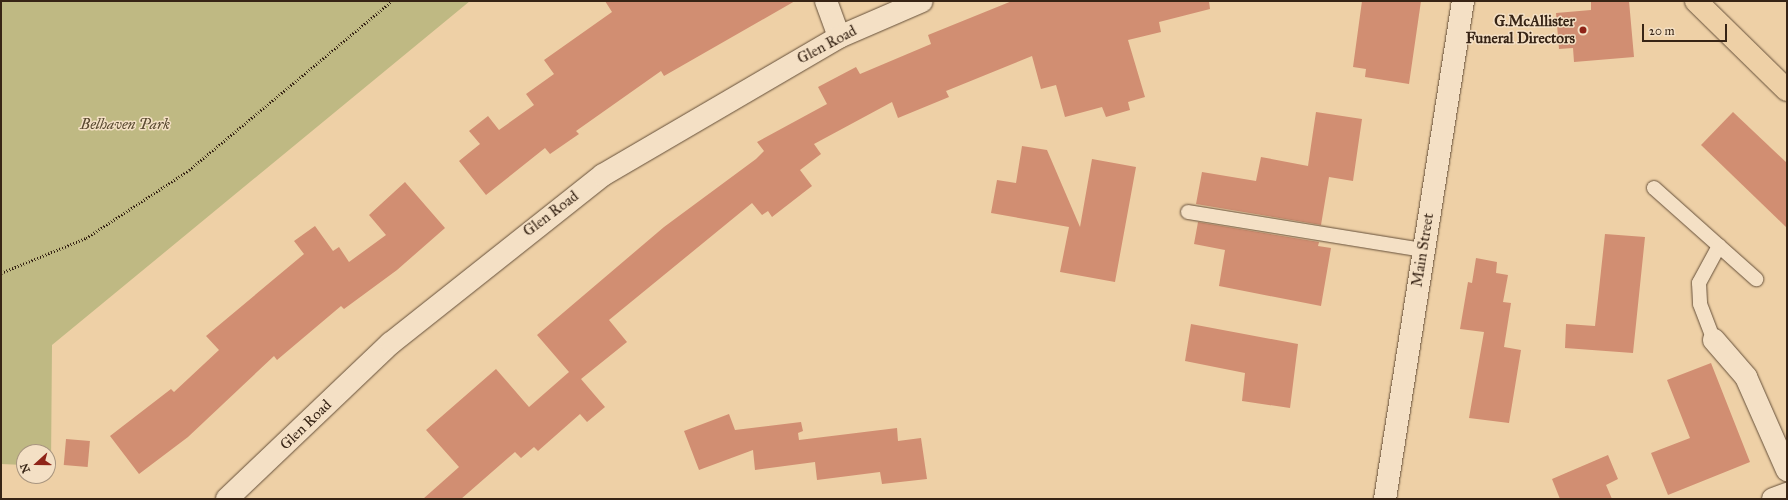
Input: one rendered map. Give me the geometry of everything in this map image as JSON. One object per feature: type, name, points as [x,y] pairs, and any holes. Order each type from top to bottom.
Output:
[{"type":"main road","points":[[1696,1],[1787,90]]},
{"type":"street","points":[[826,1],[838,37]]},
{"type":"street","name":"Glen Road","points":[[229,498],[391,343],[527,232],[603,175],[838,37],[922,1]]},
{"type":"street","name":"Main Street","points":[[1385,499],[1422,250],[1463,1]]},
{"type":"street","points":[[1714,340],[1746,377],[1787,470]]},
{"type":"street","points":[[1773,499],[1787,494]]},
{"type":"lane","points":[[1654,188],[1756,279]]},
{"type":"lane","points":[[1188,212],[1422,250]]},
{"type":"lane","points":[[1714,340],[1700,304],[1699,282],[1719,246]]},
{"type":"path","points":[[1,273],[86,238],[189,170],[392,1]]},
{"type":"green space","name":"Belhaven Park","points":[[1,1],[470,1],[52,345],[51,444],[16,444],[16,465],[1,464]]},
{"type":"building","points":[[605,1],[795,1],[664,76],[661,71],[576,131],[579,134],[550,154],[545,148],[486,195],[459,161],[480,144],[469,131],[488,116],[499,130],[534,105],[526,94],[554,74],[544,60],[612,12]]},
{"type":"building","points":[[1012,1],[1209,1],[1210,9],[1159,22],[1161,32],[1128,40],[1145,97],[1128,102],[1130,110],[1106,117],[1102,107],[1065,117],[1056,85],[1041,89],[1032,56],[946,91],[949,97],[898,118],[892,102],[814,144],[821,154],[800,170],[812,186],[772,217],[768,211],[762,215],[752,203],[609,320],[627,342],[581,379],[605,407],[587,422],[580,414],[538,451],[534,447],[521,458],[515,452],[461,499],[423,499],[459,467],[426,430],[496,369],[529,407],[569,372],[537,335],[664,227],[756,159],[764,151],[757,142],[827,104],[818,87],[856,67],[860,74],[931,44],[928,35]]},
{"type":"building","points":[[1362,1],[1421,1],[1409,84],[1365,77],[1366,69],[1353,67]]},
{"type":"building","points":[[1591,1],[1629,1],[1634,57],[1574,62],[1573,48],[1559,49],[1556,13],[1591,10]]},
{"type":"building","points":[[1316,112],[1362,119],[1353,181],[1329,177],[1321,225],[1196,204],[1202,172],[1256,181],[1261,157],[1308,166]]},
{"type":"building","points":[[1733,112],[1787,163],[1787,228],[1701,145]]},
{"type":"building","points":[[1022,146],[1047,150],[1080,227],[1092,159],[1136,167],[1115,282],[1060,272],[1069,227],[991,213],[997,180],[1016,183]]},
{"type":"building","points":[[405,182],[445,228],[397,270],[344,309],[341,306],[277,360],[274,356],[188,437],[139,474],[110,436],[171,389],[174,392],[219,350],[206,336],[304,254],[294,241],[315,226],[333,251],[339,247],[349,262],[386,235],[369,215]]},
{"type":"building","points":[[1198,222],[1319,242],[1318,246],[1331,248],[1321,306],[1219,286],[1225,250],[1194,244]]},
{"type":"building","points":[[1605,234],[1645,237],[1633,353],[1565,348],[1566,324],[1595,326]]},
{"type":"building","points":[[1476,258],[1497,262],[1496,273],[1508,275],[1503,302],[1511,303],[1504,347],[1521,350],[1509,423],[1469,418],[1484,332],[1460,329],[1468,282],[1472,283]]},
{"type":"building","points":[[1191,324],[1298,344],[1290,408],[1242,401],[1245,373],[1185,361]]},
{"type":"building","points":[[1711,363],[1750,462],[1668,495],[1651,453],[1690,438],[1667,380]]},
{"type":"building","points":[[729,414],[735,430],[801,422],[803,431],[798,433],[799,440],[897,428],[898,441],[921,438],[927,479],[882,484],[880,472],[817,480],[815,462],[755,470],[753,450],[699,470],[684,431]]},
{"type":"building","points":[[66,439],[90,441],[88,467],[64,465]]},
{"type":"building","points":[[1608,455],[1618,479],[1606,485],[1612,499],[1560,499],[1552,479]]},
{"type":"place","name":"G.McAllister Funeral Directors","points":[[1583,30]]}]
